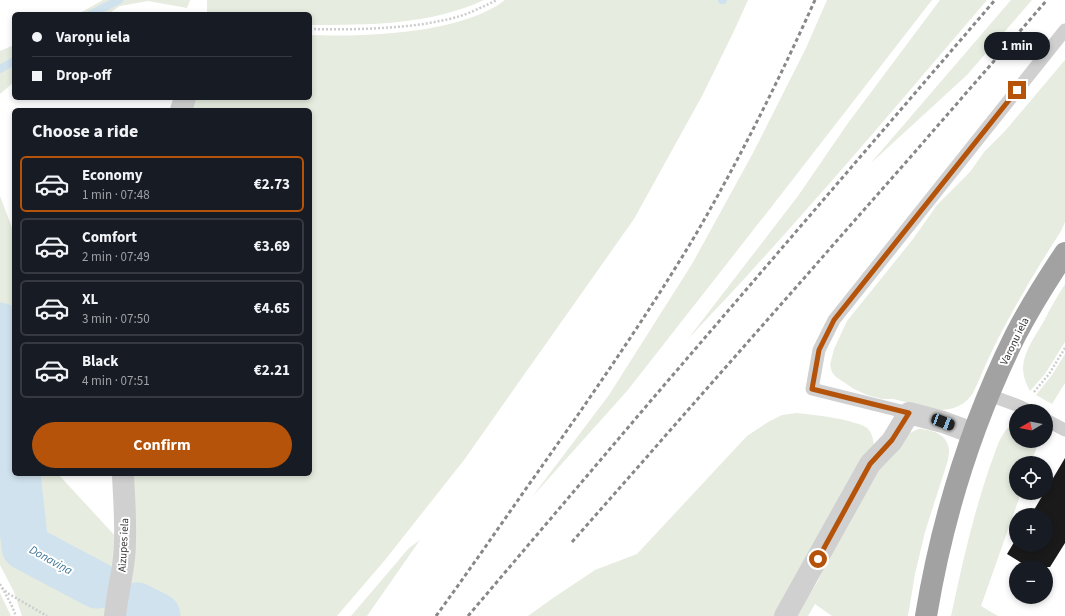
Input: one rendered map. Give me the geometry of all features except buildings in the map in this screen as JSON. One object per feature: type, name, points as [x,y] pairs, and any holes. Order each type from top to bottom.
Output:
[{"type":"highway","name":"Varoņu iela","points":[[926,616],[941,539],[956,484],[973,433],[988,394],[1015,336],[1041,289],[1065,253]]},
{"type":"street","points":[[785,616],[870,464],[892,440],[909,413],[943,422],[973,433]]},
{"type":"street","name":"Aizupes iela","points":[[116,616],[116,604],[124,559],[126,535],[123,476]]},
{"type":"lane","points":[[909,413],[812,389],[819,350],[834,320],[1065,30]]},
{"type":"lane","points":[[988,394],[1012,404]]},
{"type":"lane","points":[[1053,424],[1065,430]]},
{"type":"path","points":[[312,29],[340,30],[390,28],[428,23],[456,17],[477,10],[497,0]]},
{"type":"path","points":[[1027,404],[1033,393],[1049,374],[1065,348]]},
{"type":"path","points":[[0,584],[16,616]]},
{"type":"path","points":[[2,588],[8,594],[47,616]]},
{"type":"shaded area","points":[[103,0],[190,0],[187,8],[148,1],[120,6],[111,12],[82,12]]},
{"type":"shaded area","points":[[207,0],[484,0],[463,8],[421,19],[354,25],[312,25],[312,12],[207,12]]},
{"type":"shaded area","points":[[505,0],[748,0],[702,96],[634,219],[464,460],[385,560],[337,616],[121,616],[130,476],[312,476],[312,108],[187,108],[189,100],[312,100],[312,35],[384,34],[411,31],[438,27],[464,20],[486,11]]},
{"type":"shaded area","points":[[827,0],[932,0],[627,391],[532,497],[609,395],[692,264],[753,153],[806,48]]},
{"type":"shaded area","points":[[940,0],[987,0],[877,129],[765,256],[688,339],[798,196],[848,123]]},
{"type":"shaded area","points":[[1011,0],[1032,0],[967,75],[870,164]]},
{"type":"shaded area","points":[[12,46],[12,84],[0,94],[0,51]]},
{"type":"shaded area","points":[[1065,60],[1065,222],[1008,320],[989,356],[973,393],[963,404],[959,406],[939,410],[893,399],[882,399],[867,395],[854,389],[836,377],[832,372],[830,365],[834,349],[847,321],[913,239],[937,205],[970,172],[984,152],[1005,131]]},
{"type":"shaded area","points":[[0,196],[12,228],[12,476],[60,476],[117,538],[109,616],[22,616],[14,592],[0,565]]},
{"type":"shaded area","points":[[1065,284],[1065,342],[1045,374],[1030,391],[1025,380],[1023,370],[1026,354],[1031,342]]},
{"type":"shaded area","points":[[1065,354],[1065,383],[1052,404],[1036,395],[1052,375]]},
{"type":"shaded area","points":[[797,413],[834,418],[861,425],[867,428],[870,432],[874,445],[780,616],[528,616],[595,570],[637,554],[747,436],[768,422],[782,415]]},
{"type":"shaded area","points":[[1009,427],[1009,448],[1036,448],[1034,456],[1009,456],[1009,500],[1019,500],[1016,508],[1009,508],[1009,527],[981,606],[998,616],[951,616],[973,522],[984,484],[999,443],[1003,434]]},
{"type":"shaded area","points":[[918,429],[929,430],[939,434],[946,441],[949,452],[948,460],[925,532],[915,574],[908,616],[832,616],[815,604],[808,616],[796,616],[818,581],[832,550],[871,478],[908,434]]},
{"type":"shaded area","points":[[420,540],[367,616],[351,616],[409,548]]},
{"type":"shaded area","points":[[0,593],[11,616],[0,616]]},
{"type":"waterway","points":[[95,12],[119,0]]},
{"type":"waterway","points":[[0,69],[12,62]]},
{"type":"waterway","name":"Donaviņa","points":[[0,326],[12,431]]},
{"type":"waterway","name":"Donaviņa","points":[[17,476],[25,547],[97,585]]},
{"type":"waterway","name":"Donaviņa","points":[[137,606],[157,616]]},
{"type":"railway","points":[[436,616],[586,403],[679,263],[743,148],[815,0]]},
{"type":"railway","points":[[468,616],[995,0]]},
{"type":"railway","points":[[572,542],[1047,0]]},
{"type":"route","points":[[818,559],[870,464],[892,440],[909,413],[812,389],[819,350],[834,320],[1017,90]]}]
